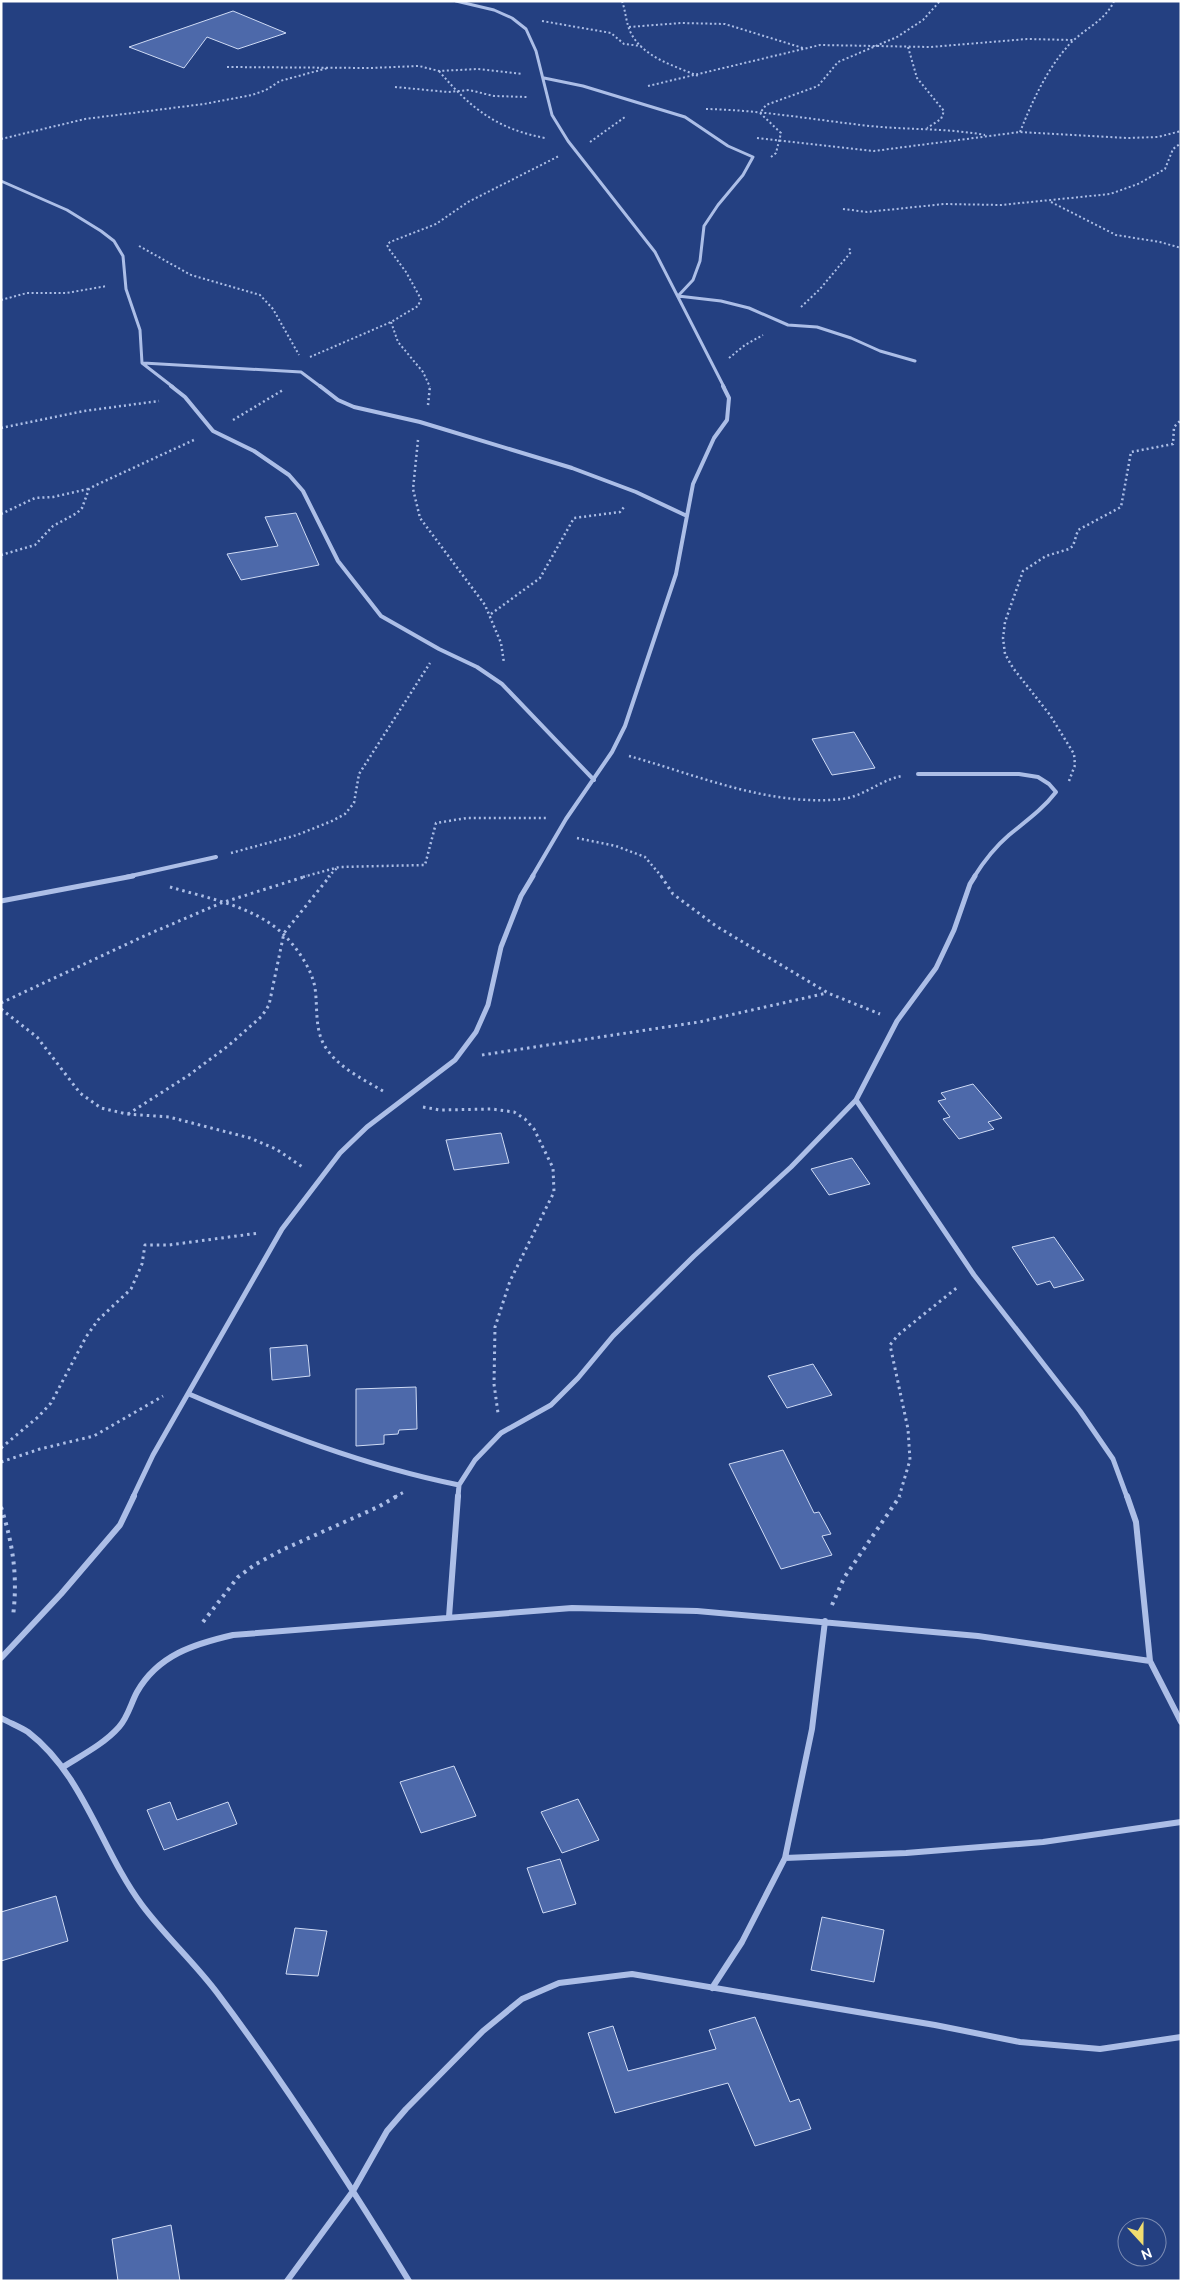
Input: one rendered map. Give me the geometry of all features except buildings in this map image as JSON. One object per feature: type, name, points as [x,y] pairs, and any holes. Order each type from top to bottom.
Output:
[{"type":"street","points":[[1,1658],[61,1594],[120,1525],[153,1455],[189,1394],[254,1275],[282,1229],[340,1153],[367,1127],[455,1060],[476,1032],[488,1005],[501,947],[521,896],[566,819],[612,752],[625,726],[676,574],[693,484],[714,438],[727,420],[729,398],[655,252],[568,141],[552,115],[544,78],[532,39],[521,24],[512,18],[494,10],[456,1]]},
{"type":"street","points":[[544,78],[583,86],[669,112],[698,124],[728,146],[752,157],[743,175],[718,204],[704,226],[700,261],[693,280],[678,296]]},
{"type":"street","points":[[1,181],[68,212],[108,235],[117,244],[122,254],[125,281],[142,336],[140,354],[142,363],[184,397],[213,431],[254,451],[289,475],[303,491],[338,561],[381,616],[439,649],[477,666],[502,684],[594,780]]},
{"type":"street","points":[[678,296],[721,301],[749,308],[788,325],[817,327],[880,351],[915,361]]},
{"type":"street","points":[[142,363],[292,370],[306,375],[338,400],[354,407],[420,422],[572,468],[636,492],[687,516]]},
{"type":"street","points":[[449,1617],[459,1485],[476,1460],[500,1433],[551,1404],[578,1378],[613,1336],[694,1256],[791,1167],[856,1100],[897,1021],[936,968],[954,930],[970,884],[984,861],[1008,836],[1047,804],[1056,792],[1050,784],[1038,777],[1019,774],[918,774]]},
{"type":"street","points":[[1,900],[133,876],[216,857]]},
{"type":"street","points":[[856,1100],[974,1275],[1080,1411],[1113,1459],[1136,1522],[1150,1661],[1181,1722]]},
{"type":"street","points":[[189,1394],[268,1429],[337,1454],[426,1479],[459,1485]]},
{"type":"street","points":[[64,1767],[94,1747],[120,1725],[137,1691],[152,1669],[181,1650],[233,1634],[572,1608],[697,1611],[978,1636],[1150,1661]]},
{"type":"street","points":[[712,1988],[742,1942],[785,1858],[812,1729],[825,1621]]},
{"type":"street","points":[[1,1718],[14,1723],[41,1742],[64,1767],[123,1878],[141,1905],[216,1990],[279,2077],[409,2281]]},
{"type":"street","points":[[785,1858],[906,1853],[1033,1843],[1181,1822]]},
{"type":"street","points":[[287,2281],[353,2191],[371,2156],[387,2131],[406,2109],[483,2031],[522,1998],[560,1983],[632,1974],[935,2025],[1020,2042],[1100,2049],[1181,2037]]},
{"type":"path","points":[[622,1],[629,27],[641,46],[658,58],[698,76]]},
{"type":"path","points":[[760,113],[766,105],[818,86],[838,62],[910,29],[923,20],[940,1]]},
{"type":"path","points":[[1020,132],[1028,112],[1046,80],[1073,40],[1106,16],[1112,8],[1114,1]]},
{"type":"path","points":[[512,18],[602,31],[616,36],[624,44],[641,46]]},
{"type":"path","points":[[629,27],[681,23],[725,24],[803,48]]},
{"type":"path","points":[[642,87],[698,76],[803,48],[834,44],[908,47],[961,46],[1027,38],[1073,40]]},
{"type":"path","points":[[908,47],[922,86],[938,101],[944,110],[942,120],[926,128]]},
{"type":"path","points":[[227,67],[328,68],[420,66],[438,70],[495,70],[544,78]]},
{"type":"path","points":[[1,139],[85,119],[204,104],[252,95],[266,90],[280,81],[328,68]]},
{"type":"path","points":[[438,70],[456,91],[490,122],[505,129],[524,134],[568,141]]},
{"type":"path","points":[[395,87],[468,90],[494,96],[548,98]]},
{"type":"path","points":[[292,370],[302,361],[338,343],[391,322],[418,306],[421,299],[406,272],[389,250],[387,245],[390,242],[425,230],[468,202],[575,148],[600,138],[632,111],[635,102]]},
{"type":"path","points":[[669,112],[718,109],[807,116],[839,122],[886,127],[957,130],[988,136]]},
{"type":"path","points":[[760,113],[762,117],[781,133],[779,140]]},
{"type":"path","points":[[754,137],[874,151],[940,144],[1020,132],[1127,138],[1158,137],[1181,131]]},
{"type":"path","points":[[843,209],[867,212],[944,204],[1001,205],[1110,194],[1124,191],[1165,169],[1173,149],[1181,143]]},
{"type":"path","points":[[1045,201],[1055,203],[1116,235],[1160,242],[1181,248]]},
{"type":"path","points":[[108,235],[160,256],[191,275],[260,295],[273,309],[302,361]]},
{"type":"path","points":[[1,300],[27,293],[71,292],[125,281]]},
{"type":"path","points":[[391,322],[400,344],[415,360],[430,384],[430,398],[420,422],[414,469],[413,503],[420,518],[491,614],[504,650],[502,684]]},
{"type":"path","points":[[1,514],[35,498],[53,498],[88,490],[213,431],[261,405],[306,375]]},
{"type":"path","points":[[1,428],[84,411],[184,397]]},
{"type":"path","points":[[1056,792],[1069,782],[1072,776],[1075,765],[1074,754],[1050,714],[1013,668],[1005,654],[1003,638],[1005,622],[1023,571],[1046,556],[1069,549],[1073,546],[1078,530],[1086,524],[1121,507],[1131,452],[1173,444],[1172,433],[1181,420]]},
{"type":"path","points":[[1,555],[35,545],[53,526],[77,513],[82,508],[88,490]]},
{"type":"path","points":[[491,614],[540,578],[574,518],[620,512],[636,492]]},
{"type":"path","points":[[216,857],[302,832],[330,822],[346,813],[355,799],[356,781],[362,769],[439,649]]},
{"type":"path","points":[[612,752],[751,792],[822,800],[855,796],[892,777],[918,774]]},
{"type":"path","points":[[1,1003],[221,903],[339,866],[425,865],[436,823],[452,819],[499,817],[566,819]]},
{"type":"path","points":[[557,834],[616,846],[645,857],[652,863],[673,894],[716,926],[828,993],[897,1021]]},
{"type":"path","points":[[127,1114],[189,1075],[228,1046],[262,1016],[269,1005],[284,934],[322,884],[339,866]]},
{"type":"path","points":[[168,887],[221,903],[260,918],[284,934],[311,975],[315,986],[320,1032],[324,1046],[336,1060],[351,1072],[400,1102],[440,1110],[462,1112],[492,1109],[514,1112],[525,1119],[534,1129],[553,1168],[554,1192],[510,1281],[495,1327],[494,1384],[500,1433]]},
{"type":"path","points":[[455,1060],[725,1017],[774,1008],[828,993]]},
{"type":"path","points":[[1,1009],[37,1037],[80,1093],[101,1108],[127,1114],[169,1117],[250,1138],[276,1149],[320,1180]]},
{"type":"path","points":[[1,1448],[38,1417],[51,1403],[86,1337],[98,1320],[131,1289],[142,1264],[145,1245],[197,1242],[282,1229]]},
{"type":"path","points":[[825,1621],[844,1578],[900,1496],[910,1460],[908,1429],[890,1345],[898,1335],[974,1275]]},
{"type":"path","points":[[1,1462],[40,1449],[94,1436],[145,1406],[196,1381]]},
{"type":"path","points":[[181,1650],[238,1577],[256,1564],[284,1549],[378,1507],[426,1479]]},
{"type":"path","points":[[1,1507],[9,1532],[18,1573],[8,1649]]}]
